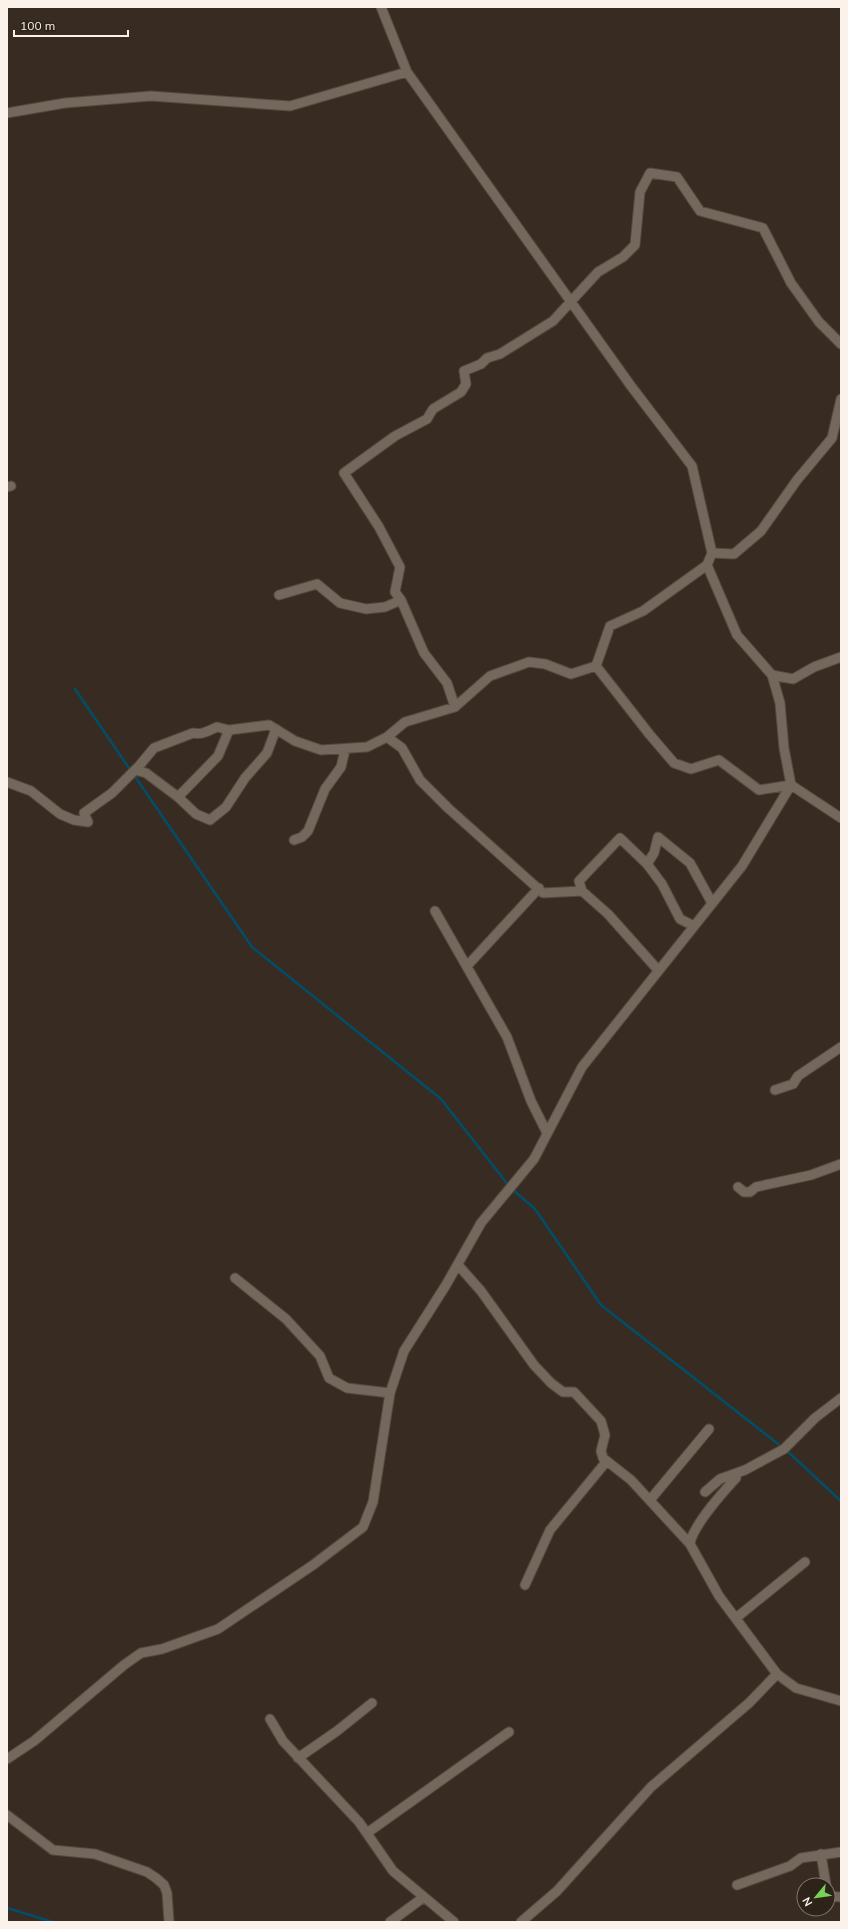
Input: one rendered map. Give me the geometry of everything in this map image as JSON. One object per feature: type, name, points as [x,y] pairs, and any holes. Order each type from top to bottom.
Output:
[{"type":"street","points":[[381,7],[407,72],[631,386],[692,466],[712,553],[707,565],[643,611],[610,626],[596,666]]},
{"type":"street","points":[[7,113],[65,102],[151,96],[290,106],[407,72]]},
{"type":"street","points":[[455,707],[447,683],[424,653],[401,600],[395,592],[400,567],[380,527],[344,473],[394,436],[427,419],[434,409],[461,392],[466,384],[464,371],[481,364],[487,358],[500,354],[553,321],[598,272],[623,257],[635,245],[640,192],[650,173],[677,178],[700,211],[763,228],[791,282],[819,322],[841,344]]},
{"type":"street","points":[[712,553],[734,554],[761,531],[798,480],[832,438],[841,398]]},
{"type":"street","points":[[7,1759],[34,1741],[124,1665],[141,1653],[162,1649],[218,1629],[313,1565],[363,1527],[373,1502],[390,1393],[404,1351],[458,1265],[481,1223],[534,1159],[582,1067],[742,866],[791,785],[784,748],[780,703],[772,675],[737,635],[707,565]]},
{"type":"street","points":[[279,595],[317,584],[340,603],[366,609],[385,607],[401,600]]},
{"type":"street","points":[[772,675],[793,679],[814,667],[841,657]]},
{"type":"street","points":[[7,782],[31,791],[60,814],[74,820],[88,822],[84,812],[105,800],[135,770],[154,748],[161,744],[193,733],[198,734],[206,732],[216,727],[229,730],[269,725],[294,740],[320,750],[345,750],[367,747],[387,736],[405,722],[455,707],[490,676],[529,662],[545,664],[571,674],[596,666]]},
{"type":"street","points":[[596,666],[674,763],[691,769],[720,760],[758,790],[791,785],[841,818]]},
{"type":"street","points":[[135,770],[146,773],[178,797],[196,814],[210,820],[226,807],[245,778],[267,753],[276,729]]},
{"type":"street","points":[[178,797],[218,756],[229,730]]},
{"type":"street","points":[[387,736],[402,748],[420,780],[448,808],[543,893],[582,891]]},
{"type":"street","points":[[294,840],[302,837],[308,831],[325,789],[341,767],[345,750]]},
{"type":"street","points":[[647,864],[654,852],[658,837],[690,863],[712,903]]},
{"type":"street","points":[[658,970],[608,914],[582,891],[579,881],[620,838],[647,864],[662,884],[680,919],[694,926]]},
{"type":"street","points":[[467,966],[539,888]]},
{"type":"street","points":[[435,911],[507,1036],[531,1101],[547,1133]]},
{"type":"street","points":[[775,1090],[793,1084],[798,1076],[841,1047]]},
{"type":"street","points":[[738,1186],[744,1192],[750,1192],[756,1187],[810,1175],[841,1164]]},
{"type":"street","points":[[458,1265],[482,1291],[542,1374],[563,1392],[574,1392],[601,1421],[605,1435],[601,1451],[606,1462],[620,1470],[690,1544],[719,1596],[777,1674],[796,1688],[841,1701]]},
{"type":"street","points":[[235,1278],[286,1319],[320,1356],[329,1378],[347,1388],[390,1393]]},
{"type":"street","points":[[705,1492],[720,1479],[737,1474],[784,1449],[815,1418],[841,1398]]},
{"type":"street","points":[[650,1500],[709,1429]]},
{"type":"street","points":[[525,1585],[550,1530],[606,1462]]},
{"type":"street","points":[[690,1544],[692,1533],[716,1500],[736,1478],[737,1474]]},
{"type":"street","points":[[736,1618],[805,1562]]},
{"type":"street","points":[[521,1922],[556,1891],[651,1787],[749,1704],[777,1674]]},
{"type":"street","points":[[298,1758],[372,1703]]},
{"type":"street","points":[[270,1719],[283,1741],[359,1822],[393,1871],[454,1922]]},
{"type":"street","points":[[367,1833],[509,1732]]},
{"type":"street","points":[[7,1815],[53,1850],[95,1854],[147,1872],[164,1885],[167,1893],[169,1922]]},
{"type":"street","points":[[737,1885],[790,1866],[801,1858],[841,1852]]},
{"type":"street","points":[[821,1854],[825,1877]]},
{"type":"street","points":[[390,1922],[424,1897]]},
{"type":"waterway","points":[[75,689],[131,771]]},
{"type":"waterway","points":[[134,775],[252,947],[441,1099],[509,1186]]},
{"type":"waterway","points":[[512,1189],[535,1209],[601,1305],[782,1447]]},
{"type":"waterway","points":[[786,1450],[841,1501]]},
{"type":"waterway","points":[[7,1908],[53,1922]]}]
